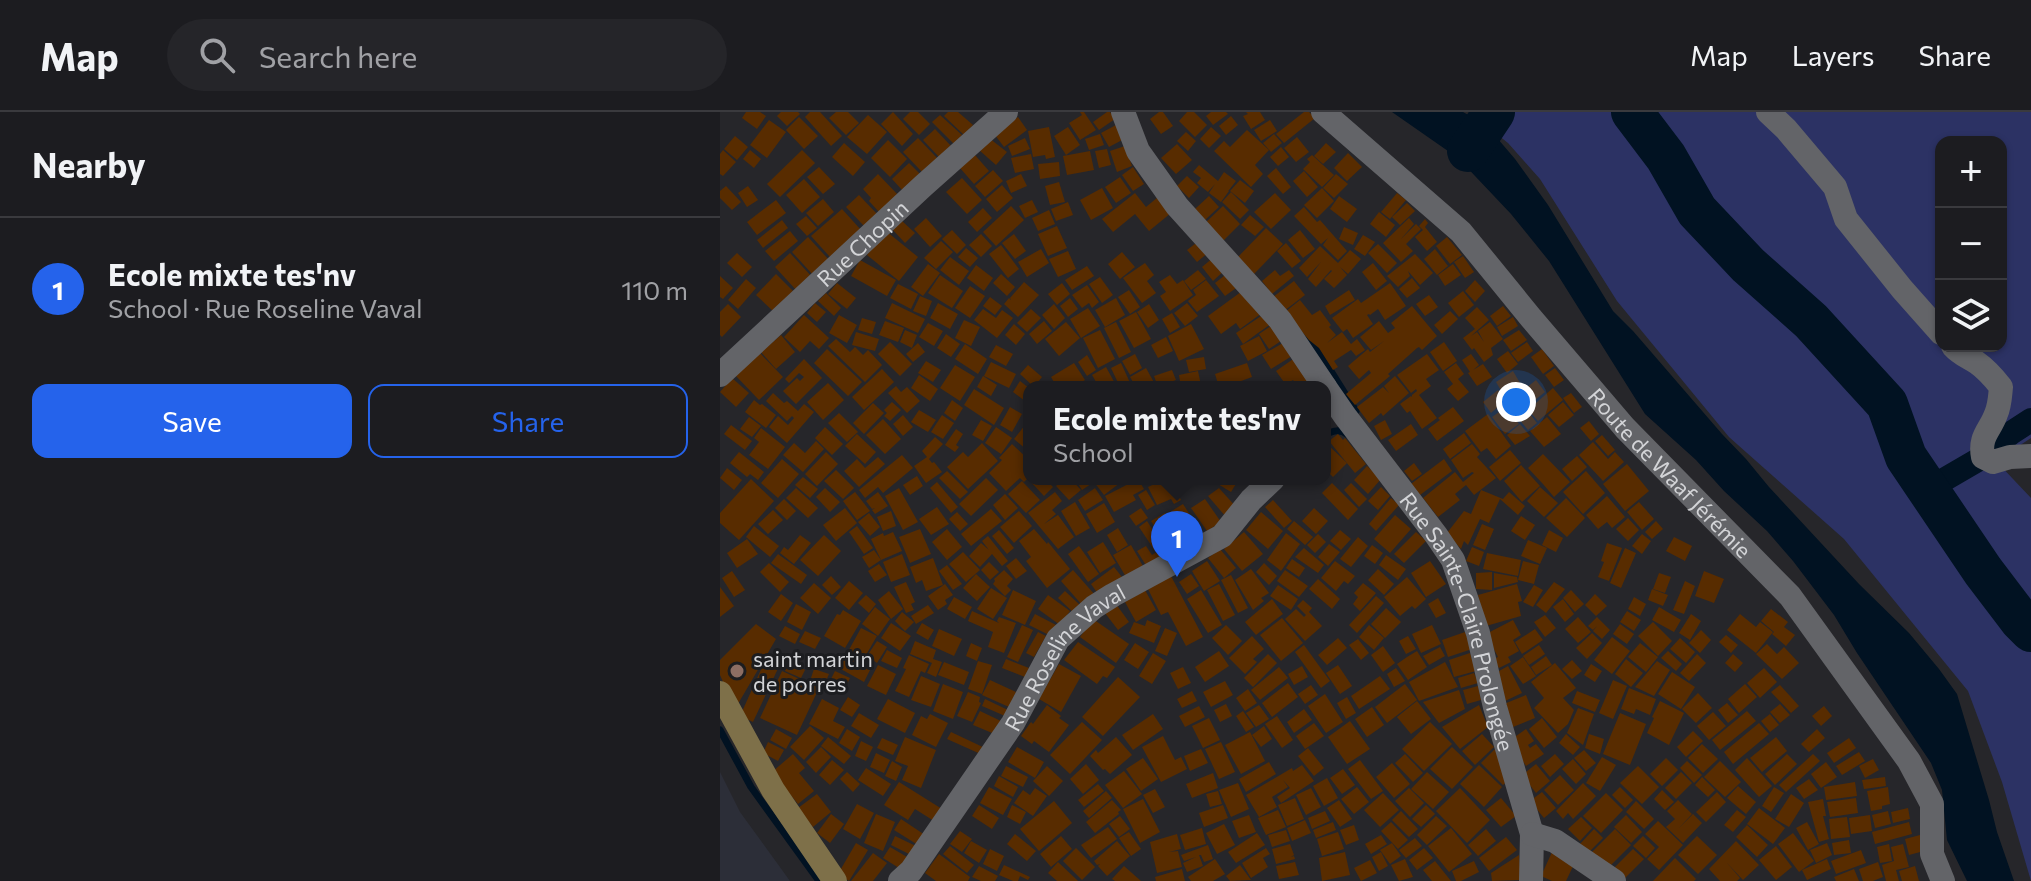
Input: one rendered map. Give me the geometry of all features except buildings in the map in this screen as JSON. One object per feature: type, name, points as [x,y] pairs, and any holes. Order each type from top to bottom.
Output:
[{"type":"street","name":"Rue Chopin","points":[[720,375],[1006,112]]},
{"type":"street","name":"Rue Sainte-Claire Prolongée","points":[[1123,112],[1138,151],[1177,206],[1280,320],[1321,381]]},
{"type":"street","name":"Route de Waaf Jérémie","points":[[1323,112],[1461,232],[1625,428],[1790,596],[1909,761],[1932,804],[1932,854],[1943,881]]},
{"type":"street","points":[[1768,112],[1835,187],[1846,219],[1935,326]]},
{"type":"street","points":[[1959,352],[1994,377],[2001,387],[1996,416],[1985,432],[1981,447],[1983,457],[1993,462],[2031,456]]},
{"type":"street","name":"Rue Sainte-Claire Prolongée","points":[[1335,423],[1436,535],[1453,560],[1478,633],[1495,707],[1532,834],[1531,881]]},
{"type":"street","name":"Rue Roseline Vaval","points":[[900,881],[911,871],[1013,723],[1058,639],[1094,607],[1113,595],[1222,536],[1267,485]]},
{"type":"street","points":[[720,693],[773,790],[835,881]]},
{"type":"street","points":[[1532,834],[1555,841],[1614,881]]},
{"type":"shaded area","points":[[1392,112],[1463,112],[1486,125],[1548,205],[1613,311],[1769,487],[1909,633],[1939,669],[1957,694],[2014,881],[1967,881],[1947,840],[1942,790],[1931,763],[1834,615],[1767,531],[1645,414],[1549,261],[1511,214],[1458,158]]},
{"type":"shaded area","points":[[1469,112],[2031,112],[2031,438],[1996,461],[2031,498],[2031,881],[2002,782],[1968,691],[1844,539],[1729,437],[1617,301],[1540,179],[1508,143]]},
{"type":"shaded area","points":[[720,772],[740,812],[790,881],[720,881]]},
{"type":"waterway","points":[[1468,151],[1494,112]]},
{"type":"waterway","points":[[1632,112],[1666,157],[1697,211],[1748,265],[1811,321],[1887,404],[1906,457],[1983,571],[2031,631]]},
{"type":"waterway","points":[[1302,333],[1319,352],[1356,411]]},
{"type":"waterway","points":[[1928,489],[1983,457],[2031,420]]},
{"type":"waterway","points":[[1331,432],[1348,435]]},
{"type":"waterway","points":[[720,730],[751,787],[819,881]]},
{"type":"place","name":"Ecole mixte tes'nv","points":[[1177,577]]},
{"type":"place","name":"saint martin de porres","points":[[737,671]]}]
